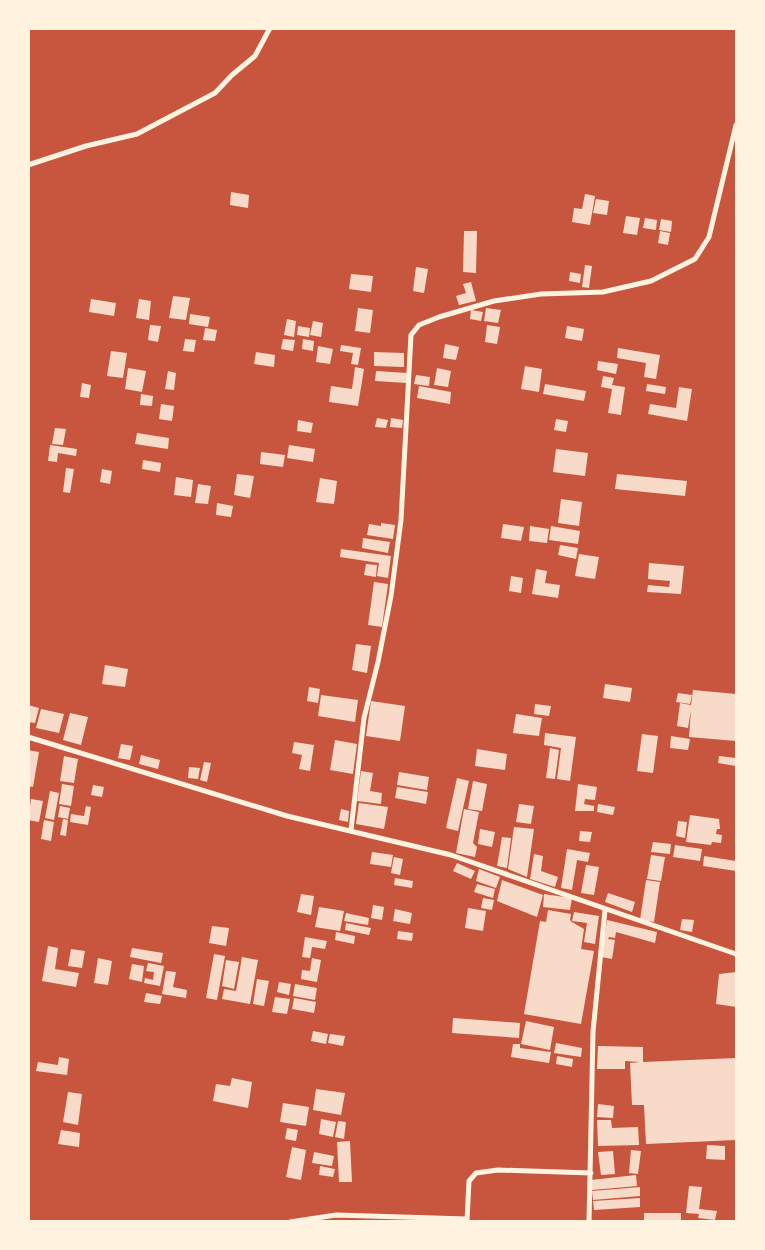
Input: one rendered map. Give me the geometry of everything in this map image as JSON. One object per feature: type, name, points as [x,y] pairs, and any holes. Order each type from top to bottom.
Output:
[{"type":"street","points":[[28,165],[86,146],[137,134],[215,93],[255,56],[270,28]]},
{"type":"street","points":[[351,830],[364,718],[391,596],[401,520],[411,334],[419,325],[440,316],[495,301],[540,294],[603,292],[651,281],[695,259],[709,237],[736,125]]},
{"type":"street","points":[[28,737],[287,816],[451,855],[736,954]]},
{"type":"street","points":[[589,1221],[592,1032],[605,910]]},
{"type":"street","points":[[290,1221],[336,1215],[467,1220],[469,1181],[476,1173],[498,1170],[591,1173]]},
{"type":"building","points":[[231,192],[249,195],[248,208],[230,205]]},
{"type":"building","points":[[585,194],[595,196],[590,225],[572,222],[574,208],[582,209]]},
{"type":"building","points":[[596,199],[609,201],[607,215],[593,213]]},
{"type":"building","points":[[626,216],[640,218],[637,235],[623,233]]},
{"type":"building","points":[[645,218],[657,220],[656,230],[643,228]]},
{"type":"building","points":[[661,219],[672,221],[671,232],[659,230]]},
{"type":"building","points":[[464,231],[477,231],[476,273],[463,272]]},
{"type":"building","points":[[660,231],[670,233],[668,245],[658,243]]},
{"type":"building","points":[[585,265],[592,266],[589,288],[582,287]]},
{"type":"building","points":[[416,267],[428,269],[424,293],[413,291]]},
{"type":"building","points":[[570,272],[581,274],[580,283],[569,281]]},
{"type":"building","points":[[351,274],[373,276],[371,292],[349,289]]},
{"type":"building","points":[[471,282],[476,301],[459,305],[456,296],[466,293],[463,284]]},
{"type":"building","points":[[173,296],[190,298],[186,320],[169,318]]},
{"type":"building","points":[[91,299],[116,303],[114,316],[89,312]]},
{"type":"building","points":[[139,299],[151,301],[149,320],[136,318]]},
{"type":"building","points":[[358,308],[373,310],[370,333],[355,331]]},
{"type":"building","points":[[486,308],[501,310],[498,323],[484,321]]},
{"type":"building","points":[[471,310],[483,312],[481,321],[470,319]]},
{"type":"building","points":[[190,314],[210,317],[208,327],[189,324]]},
{"type":"building","points":[[287,319],[296,321],[294,337],[284,335]]},
{"type":"building","points":[[313,321],[323,323],[321,337],[310,335]]},
{"type":"building","points":[[150,325],[161,326],[158,342],[148,340]]},
{"type":"building","points":[[487,325],[500,327],[497,344],[485,342]]},
{"type":"building","points":[[298,326],[310,328],[309,337],[297,335]]},
{"type":"building","points":[[567,326],[584,329],[582,341],[565,338]]},
{"type":"building","points":[[205,328],[217,330],[215,341],[203,340]]},
{"type":"building","points":[[185,339],[196,340],[194,352],[183,351]]},
{"type":"building","points":[[283,339],[295,340],[293,351],[281,349]]},
{"type":"building","points":[[303,339],[314,341],[313,351],[302,349]]},
{"type":"building","points":[[445,344],[459,347],[456,360],[443,358]]},
{"type":"building","points":[[341,345],[361,348],[358,365],[351,364],[353,353],[340,351]]},
{"type":"building","points":[[318,346],[333,349],[330,364],[316,362]]},
{"type":"building","points":[[618,348],[660,355],[656,379],[644,377],[646,363],[617,358]]},
{"type":"building","points":[[111,351],[127,353],[123,378],[107,376]]},
{"type":"building","points":[[256,352],[275,355],[274,367],[254,364]]},
{"type":"building","points":[[374,352],[404,353],[404,367],[374,366]]},
{"type":"building","points":[[598,361],[618,364],[616,374],[597,370]]},
{"type":"building","points":[[525,366],[542,369],[539,392],[521,389]]},
{"type":"building","points":[[355,367],[364,369],[358,406],[329,402],[331,386],[352,389]]},
{"type":"building","points":[[128,368],[146,371],[142,392],[125,389]]},
{"type":"building","points":[[437,368],[451,371],[448,387],[434,385]]},
{"type":"building","points":[[168,371],[176,373],[174,390],[165,389]]},
{"type":"building","points":[[376,371],[407,373],[407,383],[375,381]]},
{"type":"building","points":[[416,375],[430,377],[429,386],[414,384]]},
{"type":"building","points":[[603,376],[614,378],[612,385],[625,387],[621,415],[608,413],[612,389],[601,387]]},
{"type":"building","points":[[82,383],[91,385],[89,398],[80,397]]},
{"type":"building","points":[[545,384],[586,391],[584,401],[543,394]]},
{"type":"building","points":[[647,384],[666,387],[665,394],[646,391]]},
{"type":"building","points":[[419,386],[451,392],[450,404],[417,398]]},
{"type":"building","points":[[679,387],[692,389],[687,421],[648,414],[650,404],[676,408]]},
{"type":"building","points":[[141,394],[153,396],[152,406],[140,405]]},
{"type":"building","points":[[161,404],[174,406],[172,421],[159,419]]},
{"type":"building","points":[[377,418],[388,420],[386,428],[375,427]]},
{"type":"building","points":[[391,418],[403,420],[402,428],[390,427]]},
{"type":"building","points":[[556,419],[568,421],[566,432],[554,430]]},
{"type":"building","points":[[298,420],[313,423],[311,433],[297,431]]},
{"type":"building","points":[[55,428],[66,429],[63,445],[52,444]]},
{"type":"building","points":[[137,433],[169,438],[168,449],[135,444]]},
{"type":"building","points":[[50,445],[77,449],[76,456],[58,453],[57,462],[48,461]]},
{"type":"building","points":[[289,445],[315,449],[313,462],[287,458]]},
{"type":"building","points":[[556,449],[588,453],[585,476],[553,472]]},
{"type":"building","points":[[261,452],[285,455],[283,467],[260,464]]},
{"type":"building","points":[[143,460],[161,463],[160,472],[142,469]]},
{"type":"building","points":[[66,468],[74,469],[70,493],[63,492]]},
{"type":"building","points":[[102,469],[112,471],[110,484],[100,482]]},
{"type":"building","points":[[237,474],[254,476],[250,498],[234,495]]},
{"type":"building","points":[[617,474],[687,481],[685,496],[615,489]]},
{"type":"building","points":[[176,477],[193,480],[191,497],[174,495]]},
{"type":"building","points":[[320,478],[337,481],[334,504],[316,502]]},
{"type":"building","points":[[198,484],[211,486],[208,504],[195,503]]},
{"type":"building","points":[[561,499],[582,502],[579,526],[558,523]]},
{"type":"building","points":[[217,503],[233,506],[231,517],[216,515]]},
{"type":"building","points":[[381,523],[395,525],[393,539],[367,535],[369,524],[381,526]]},
{"type":"building","points":[[503,524],[524,527],[521,541],[501,538]]},
{"type":"building","points":[[530,526],[549,529],[547,543],[529,541]]},
{"type":"building","points":[[551,526],[580,531],[578,544],[549,540]]},
{"type":"building","points":[[363,538],[390,542],[388,553],[362,548]]},
{"type":"building","points":[[560,545],[578,548],[576,559],[558,555]]},
{"type":"building","points":[[341,549],[391,556],[388,578],[377,576],[379,563],[340,557]]},
{"type":"building","points":[[579,554],[599,557],[595,579],[575,576]]},
{"type":"building","points":[[649,563],[684,566],[681,594],[647,592],[648,585],[669,587],[670,581],[648,579]]},
{"type":"building","points":[[366,564],[377,565],[376,577],[364,575]]},
{"type":"building","points":[[536,569],[547,571],[545,583],[560,585],[558,598],[532,594]]},
{"type":"building","points":[[511,576],[523,578],[521,593],[509,591]]},
{"type":"building","points":[[374,582],[388,584],[382,627],[368,625]]},
{"type":"building","points":[[356,644],[371,646],[367,673],[352,670]]},
{"type":"building","points":[[105,665],[128,669],[125,687],[102,684]]},
{"type":"building","points":[[605,684],[632,688],[630,702],[603,698]]},
{"type":"building","points":[[309,687],[320,689],[318,703],[307,701]]},
{"type":"building","points":[[693,690],[736,694],[736,741],[689,737],[691,710],[688,728],[677,726],[680,703],[691,705]]},
{"type":"building","points":[[678,693],[692,695],[690,704],[676,702]]},
{"type":"building","points":[[321,695],[358,700],[355,722],[318,716]]},
{"type":"building","points":[[371,701],[405,706],[400,741],[366,736]]},
{"type":"building","points":[[535,704],[551,706],[549,716],[534,714]]},
{"type":"building","points":[[28,705],[39,708],[35,723],[28,722]]},
{"type":"building","points":[[41,709],[64,714],[59,733],[36,728]]},
{"type":"building","points":[[70,713],[88,717],[81,745],[63,740]]},
{"type":"building","points":[[516,714],[542,718],[539,736],[513,733]]},
{"type":"building","points":[[545,733],[576,737],[570,781],[557,779],[561,748],[544,745]]},
{"type":"building","points":[[642,734],[658,736],[653,773],[637,771]]},
{"type":"building","points":[[671,736],[690,739],[688,750],[670,748]]},
{"type":"building","points":[[335,740],[357,744],[353,774],[330,770]]},
{"type":"building","points":[[294,742],[314,745],[310,771],[299,769],[302,755],[292,753]]},
{"type":"building","points":[[121,744],[133,746],[130,760],[118,758]]},
{"type":"building","points":[[550,748],[559,750],[555,779],[546,778]]},
{"type":"building","points":[[477,749],[507,754],[505,770],[475,766]]},
{"type":"building","points":[[28,750],[39,752],[33,787],[28,786]]},
{"type":"building","points":[[141,755],[160,760],[158,769],[139,764]]},
{"type":"building","points":[[64,756],[78,759],[74,783],[60,781]]},
{"type":"building","points":[[719,756],[736,758],[736,766],[718,763]]},
{"type":"building","points":[[204,762],[211,763],[207,782],[200,780]]},
{"type":"building","points":[[189,767],[200,768],[198,779],[188,778]]},
{"type":"building","points":[[361,771],[373,773],[370,791],[382,793],[381,804],[357,801]]},
{"type":"building","points":[[399,772],[429,777],[427,790],[397,785]]},
{"type":"building","points":[[457,778],[469,781],[458,831],[446,828]]},
{"type":"building","points":[[473,781],[487,784],[482,811],[468,809]]},
{"type":"building","points":[[62,784],[74,786],[71,806],[59,804]]},
{"type":"building","points":[[578,784],[597,787],[595,800],[585,799],[584,804],[594,806],[594,811],[575,811]]},
{"type":"building","points":[[93,785],[104,787],[102,797],[91,795]]},
{"type":"building","points":[[397,787],[428,792],[426,804],[395,798]]},
{"type":"building","points":[[50,791],[59,793],[54,820],[45,818]]},
{"type":"building","points":[[31,799],[43,801],[39,822],[28,820]]},
{"type":"building","points":[[359,803],[388,807],[384,829],[356,824]]},
{"type":"building","points":[[519,804],[534,806],[531,824],[516,822]]},
{"type":"building","points":[[598,804],[615,807],[613,815],[597,812]]},
{"type":"building","points":[[60,806],[70,808],[68,819],[58,817]]},
{"type":"building","points":[[86,806],[91,807],[88,825],[70,822],[71,814],[84,816]]},
{"type":"building","points":[[341,809],[349,811],[348,822],[339,820]]},
{"type":"building","points":[[464,809],[479,812],[473,843],[477,847],[475,857],[456,853]]},
{"type":"building","points":[[690,815],[719,819],[720,829],[717,829],[716,834],[722,835],[721,843],[712,842],[711,845],[686,842]]},
{"type":"building","points":[[63,819],[68,820],[66,836],[60,835]]},
{"type":"building","points":[[44,820],[54,822],[51,841],[41,839]]},
{"type":"building","points":[[678,821],[687,822],[685,838],[676,836]]},
{"type":"building","points":[[514,827],[534,829],[527,877],[508,869]]},
{"type":"building","points":[[480,829],[495,832],[492,847],[478,844]]},
{"type":"building","points":[[580,831],[592,832],[590,842],[579,841]]},
{"type":"building","points":[[502,837],[511,838],[507,868],[497,866]]},
{"type":"building","points":[[653,842],[671,844],[670,854],[651,852]]},
{"type":"building","points":[[675,845],[702,849],[700,861],[673,857]]},
{"type":"building","points":[[567,849],[590,853],[588,862],[577,860],[572,890],[561,888]]},
{"type":"building","points":[[372,852],[393,855],[391,867],[370,864]]},
{"type":"building","points":[[534,854],[543,856],[541,871],[558,877],[555,887],[530,879]]},
{"type":"building","points":[[651,855],[665,857],[661,881],[647,879]]},
{"type":"building","points":[[704,856],[736,861],[736,871],[703,866]]},
{"type":"building","points":[[394,857],[403,859],[400,875],[391,873]]},
{"type":"building","points":[[457,863],[475,871],[471,879],[453,871]]},
{"type":"building","points":[[586,865],[599,867],[594,895],[581,893]]},
{"type":"building","points":[[479,869],[500,877],[496,888],[476,881]]},
{"type":"building","points":[[395,878],[413,881],[412,888],[394,885]]},
{"type":"building","points":[[502,880],[543,895],[537,917],[497,901]]},
{"type":"building","points":[[646,880],[660,882],[654,922],[640,920]]},
{"type":"building","points":[[477,884],[495,889],[493,898],[474,892]]},
{"type":"building","points":[[608,893],[635,902],[632,912],[605,902]]},
{"type":"building","points":[[301,894],[314,896],[311,915],[297,912]]},
{"type":"building","points":[[544,894],[572,898],[570,910],[543,907]]},
{"type":"building","points":[[483,898],[494,900],[492,910],[481,908]]},
{"type":"building","points":[[373,905],[384,907],[382,920],[371,918]]},
{"type":"building","points":[[319,907],[344,911],[340,931],[315,927]]},
{"type":"building","points":[[468,908],[486,911],[483,931],[465,928]]},
{"type":"building","points":[[395,909],[412,913],[410,924],[393,921]]},
{"type":"building","points":[[548,910],[571,914],[570,920],[584,929],[581,949],[594,951],[581,1024],[524,1014],[540,921],[546,922]]},
{"type":"building","points":[[574,912],[599,916],[595,944],[584,942],[587,923],[572,921]]},
{"type":"building","points":[[346,913],[369,918],[368,925],[344,921]]},
{"type":"building","points":[[682,919],[694,920],[692,932],[680,930]]},
{"type":"building","points":[[607,920],[657,932],[655,943],[616,932],[615,938],[609,937],[608,939],[615,940],[612,959],[601,957]]},
{"type":"building","points":[[346,923],[371,928],[369,935],[345,930]]},
{"type":"building","points":[[212,926],[229,928],[226,946],[209,943]]},
{"type":"building","points":[[398,931],[413,933],[412,941],[397,939]]},
{"type":"building","points":[[336,932],[355,936],[354,944],[335,940]]},
{"type":"building","points":[[305,937],[327,941],[325,949],[312,947],[310,958],[302,957]]},
{"type":"building","points":[[48,946],[58,948],[55,969],[79,973],[76,987],[42,981]]},
{"type":"building","points":[[132,948],[163,953],[161,963],[130,957]]},
{"type":"building","points":[[71,949],[85,951],[82,968],[68,966]]},
{"type":"building","points":[[214,954],[225,956],[217,1000],[206,998]]},
{"type":"building","points":[[242,957],[258,960],[250,1004],[222,999],[224,989],[236,991]]},
{"type":"building","points":[[98,958],[112,961],[108,985],[94,983]]},
{"type":"building","points":[[312,958],[321,960],[317,982],[301,979],[302,970],[310,971]]},
{"type":"building","points":[[226,960],[239,962],[234,989],[222,986]]},
{"type":"building","points":[[148,963],[164,966],[160,986],[144,983],[145,978],[153,980],[154,972],[146,971]]},
{"type":"building","points":[[132,964],[144,966],[142,982],[129,979]]},
{"type":"building","points":[[166,971],[176,972],[173,987],[187,990],[186,998],[162,994]]},
{"type":"building","points":[[736,972],[736,1007],[716,1004],[719,974]]},
{"type":"building","points":[[257,979],[269,981],[264,1006],[253,1004]]},
{"type":"building","points":[[279,982],[291,984],[289,995],[277,992]]},
{"type":"building","points":[[295,984],[317,988],[315,1000],[293,996]]},
{"type":"building","points":[[146,993],[162,996],[160,1004],[144,1002]]},
{"type":"building","points":[[275,997],[290,999],[287,1014],[272,1012]]},
{"type":"building","points":[[294,998],[316,1002],[314,1013],[292,1009]]},
{"type":"building","points":[[453,1018],[520,1023],[519,1038],[452,1033]]},
{"type":"building","points":[[526,1021],[554,1027],[550,1050],[521,1044]]},
{"type":"building","points":[[313,1031],[328,1034],[326,1044],[311,1041]]},
{"type":"building","points":[[330,1034],[345,1036],[343,1046],[328,1043]]},
{"type":"building","points":[[556,1043],[582,1048],[581,1057],[554,1053]]},
{"type":"building","points":[[513,1044],[520,1044],[520,1048],[551,1052],[549,1063],[511,1057]]},
{"type":"building","points":[[598,1046],[643,1047],[643,1062],[736,1058],[736,1140],[646,1144],[644,1105],[632,1105],[630,1063],[640,1062],[625,1061],[625,1069],[597,1069]]},
{"type":"building","points":[[557,1056],[573,1059],[572,1067],[556,1064]]},
{"type":"building","points":[[59,1057],[69,1059],[67,1075],[36,1071],[38,1062],[58,1065]]},
{"type":"building","points":[[232,1078],[252,1082],[248,1108],[213,1101],[216,1084],[230,1086]]},
{"type":"building","points":[[316,1089],[345,1093],[341,1115],[313,1110]]},
{"type":"building","points":[[68,1092],[82,1094],[78,1125],[63,1122]]},
{"type":"building","points":[[283,1103],[309,1107],[306,1126],[280,1122]]},
{"type":"building","points":[[598,1104],[614,1106],[613,1118],[597,1117]]},
{"type":"building","points":[[321,1119],[336,1122],[333,1137],[319,1134]]},
{"type":"building","points":[[597,1120],[611,1120],[612,1128],[638,1127],[639,1145],[598,1146]]},
{"type":"building","points":[[338,1121],[346,1122],[344,1139],[335,1137]]},
{"type":"building","points":[[287,1128],[298,1130],[296,1141],[285,1139]]},
{"type":"building","points":[[61,1130],[80,1133],[79,1147],[58,1144]]},
{"type":"building","points":[[350,1141],[352,1182],[339,1182],[337,1142]]},
{"type":"building","points":[[707,1145],[725,1146],[725,1160],[706,1159]]},
{"type":"building","points":[[292,1147],[306,1150],[301,1180],[286,1177]]},
{"type":"building","points":[[631,1150],[641,1151],[638,1174],[629,1173]]},
{"type":"building","points":[[613,1151],[615,1174],[601,1175],[598,1152]]},
{"type":"building","points":[[314,1152],[334,1156],[332,1166],[312,1163]]},
{"type":"building","points":[[320,1166],[335,1169],[333,1177],[319,1175]]},
{"type":"building","points":[[636,1175],[637,1186],[592,1190],[591,1180]]},
{"type":"building","points":[[689,1186],[702,1187],[699,1209],[717,1211],[715,1220],[698,1218],[699,1214],[686,1213]]},
{"type":"building","points":[[640,1187],[640,1196],[593,1200],[592,1191]]},
{"type":"building","points":[[640,1198],[640,1207],[594,1210],[593,1201]]},
{"type":"building","points":[[644,1213],[681,1213],[681,1222],[644,1222]]}]
